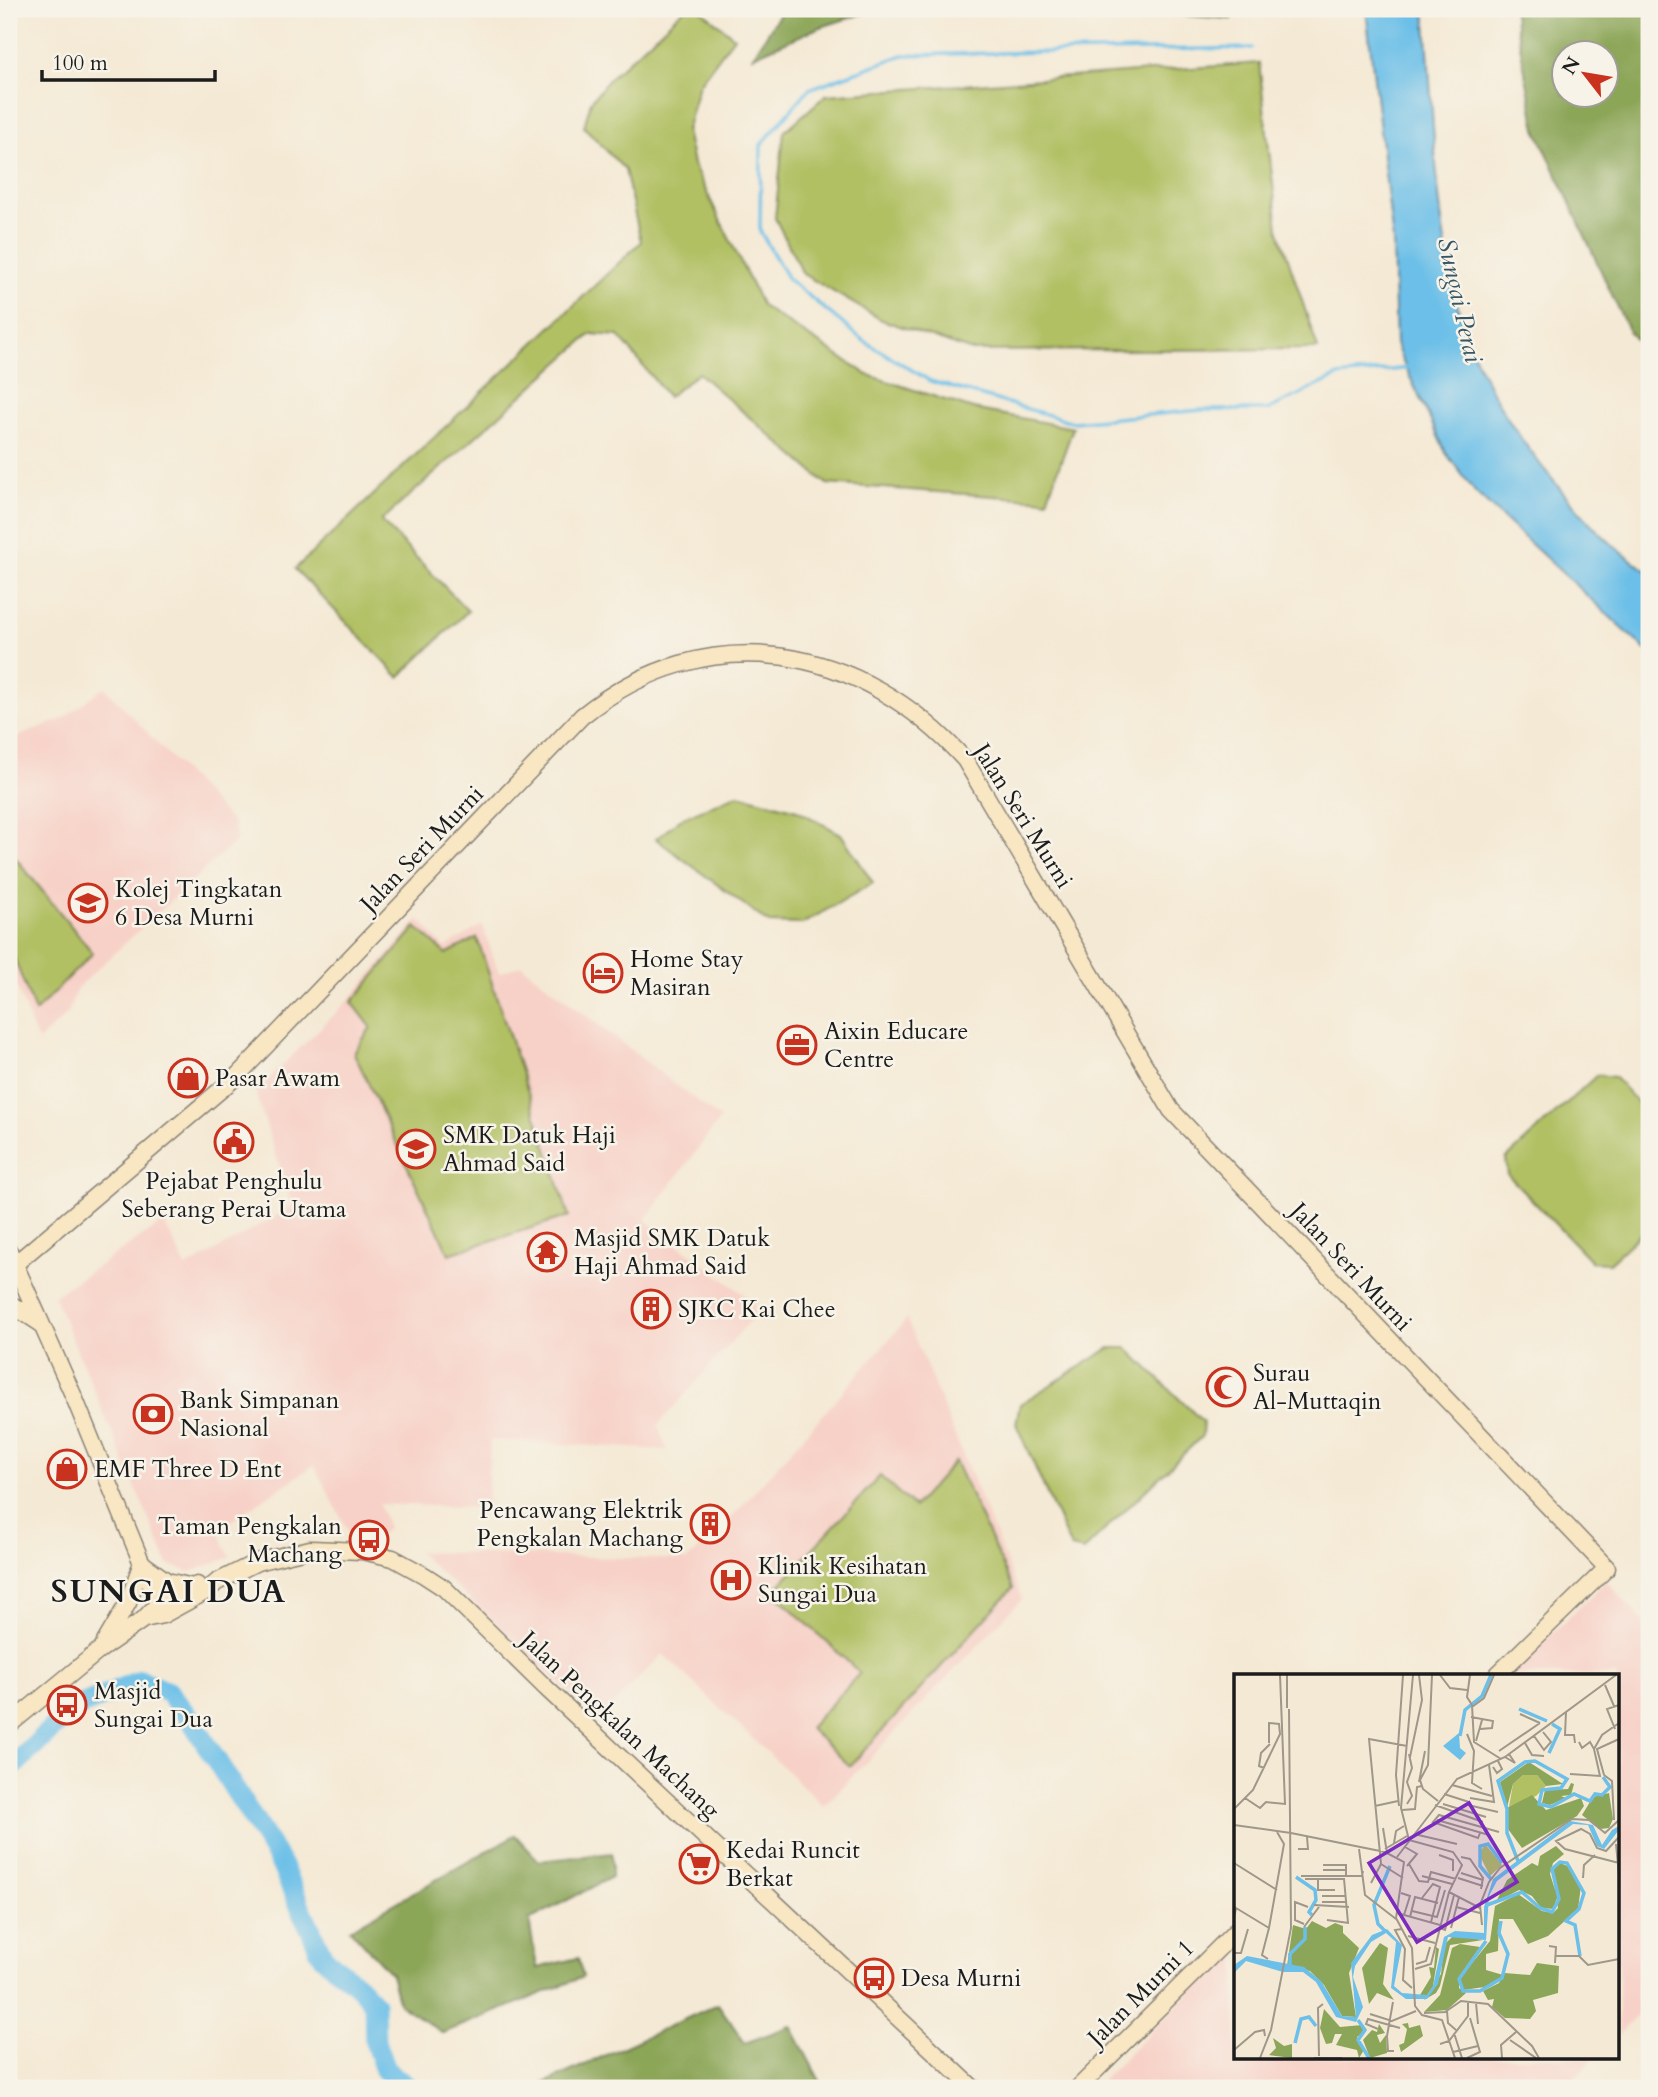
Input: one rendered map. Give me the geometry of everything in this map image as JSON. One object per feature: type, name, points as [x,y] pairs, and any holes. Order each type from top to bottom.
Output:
[{"type":"street","name":"Jalan Seri Murni","points":[[11,1260],[237,1076],[582,716],[604,699],[654,673],[686,663],[750,655],[806,661],[857,677],[905,704],[926,720],[965,761],[1171,1110],[1607,1568],[1498,1674]]},
{"type":"street","points":[[9,1724],[101,1649],[160,1610],[42,1325],[11,1260]]},
{"type":"street","points":[[9,1303],[42,1325]]},
{"type":"street","name":"Jalan Pengkalan Machang","points":[[160,1610],[205,1592],[217,1582],[282,1554],[335,1548],[393,1558],[425,1574],[444,1588],[546,1688],[973,2088]]},
{"type":"street","points":[[142,1562],[167,1581],[193,1587]]},
{"type":"street","points":[[101,1649],[128,1603],[142,1562]]},
{"type":"street","name":"Jalan Pengkalan Machang","points":[[160,1610],[193,1587],[204,1582],[217,1582]]},
{"type":"street","name":"Jalan Murni 1","points":[[1078,2088],[1234,1933]]},
{"type":"shaded area","name":"Kolej Tingkatan 6 Desa Murni","points":[[104,687],[234,824],[236,840],[77,988],[68,1013],[38,1041],[9,967],[9,740],[63,719]]},
{"type":"shaded area","points":[[419,919],[445,948],[482,925],[499,973],[521,965],[720,1119],[645,1220],[754,1302],[755,1315],[658,1425],[667,1450],[490,1440],[487,1508],[379,1504],[388,1528],[374,1539],[351,1537],[314,1465],[218,1530],[230,1557],[190,1572],[168,1564],[54,1296],[164,1222],[186,1268],[293,1206],[255,1092],[347,1002]]},
{"type":"shaded area","name":"Klinik Kesihatan Sungai Dua","points":[[907,1319],[1022,1599],[824,1806],[663,1654],[599,1719],[418,1552],[687,1560],[726,1524]]},
{"type":"shaded area","points":[[1606,1581],[1649,1627],[1649,2002],[1620,2032],[1620,1674],[1511,1674]]},
{"type":"shaded area","points":[[1234,1949],[1234,2058],[1594,2058],[1563,2088],[1094,2088]]},
{"type":"green space","points":[[684,9],[700,9],[734,37],[699,84],[686,131],[693,164],[762,306],[868,375],[973,409],[1073,428],[1047,500],[827,484],[698,373],[668,397],[619,336],[591,334],[381,521],[468,611],[399,677],[295,569],[641,242],[625,170],[584,127],[591,101],[610,78]]},
{"type":"green space","points":[[783,9],[877,9],[818,28],[753,56]]},
{"type":"green space","points":[[1099,9],[1232,9],[1232,19]]},
{"type":"green space","points":[[1513,9],[1649,9],[1649,355],[1628,330],[1536,129]]},
{"type":"green space","points":[[1259,63],[1278,228],[1318,349],[972,351],[882,320],[803,274],[775,218],[784,132],[826,95]]},
{"type":"green space","points":[[738,794],[797,810],[841,834],[873,883],[802,924],[769,923],[656,839],[680,819]]},
{"type":"green space","points":[[9,850],[93,953],[35,1012],[9,945]]},
{"type":"green space","points":[[416,927],[446,954],[477,938],[569,1216],[449,1254],[354,1053],[371,1027],[352,1002]]},
{"type":"green space","points":[[1597,1075],[1614,1077],[1649,1115],[1649,1226],[1609,1263],[1592,1262],[1508,1175],[1506,1159]]},
{"type":"green space","points":[[1110,1348],[1127,1348],[1203,1422],[1202,1436],[1083,1551],[1071,1548],[1016,1424],[1020,1404]]},
{"type":"green space","points":[[955,1461],[1013,1588],[850,1766],[809,1728],[860,1673],[773,1592],[880,1476],[914,1507]]},
{"type":"green space","points":[[515,1835],[539,1861],[612,1853],[612,1877],[529,1920],[537,1968],[578,1958],[583,1977],[443,2033],[399,2004],[391,1974],[350,1929]]},
{"type":"green space","points":[[718,2004],[745,2043],[791,2026],[822,2085],[817,2088],[534,2088]]},
{"type":"water","points":[[1366,9],[1425,9],[1438,188],[1452,280],[1462,322],[1476,360],[1493,393],[1533,455],[1567,498],[1599,532],[1649,572],[1649,653],[1476,493],[1446,453],[1402,360],[1396,344],[1393,242]]},
{"type":"waterway","points":[[1252,48],[903,55],[809,89],[761,145],[760,231],[788,279],[864,341],[930,381],[1073,422],[1202,410],[1267,410],[1338,376],[1410,368]]},
{"type":"waterway","points":[[9,1770],[73,1709],[141,1680],[168,1692],[193,1723],[280,1862],[323,1957],[374,2003],[375,2042],[385,2070],[409,2088]]},
{"type":"place","name":"Kolej Tingkatan 6 Desa Murni","points":[[88,903]]},
{"type":"place","name":"Home Stay Masiran","points":[[603,973]]},
{"type":"place","name":"Aixin Educare Centre","points":[[797,1045]]},
{"type":"place","name":"Pasar Awam","points":[[188,1078]]},
{"type":"place","name":"Pejabat Penghulu Seberang Perai Utama","points":[[234,1142]]},
{"type":"place","name":"SMK Datuk Haji Ahmad Said","points":[[416,1149]]},
{"type":"place","name":"Masjid SMK Datuk Haji Ahmad Said","points":[[547,1252]]},
{"type":"place","name":"SJKC Kai Chee","points":[[651,1309]]},
{"type":"place","name":"Surau Al-Muttaqin","points":[[1226,1387]]},
{"type":"place","name":"Bank Simpanan Nasional","points":[[153,1414]]},
{"type":"place","name":"EMF Three D Ent","points":[[67,1469]]},
{"type":"place","name":"Pencawang Elektrik Pengkalan Machang","points":[[710,1524]]},
{"type":"place","name":"Taman Pengkalan Machang","points":[[369,1540]]},
{"type":"place","name":"Klinik Kesihatan Sungai Dua","points":[[731,1580]]},
{"type":"place","name":"Masjid Sungai Dua","points":[[67,1705]]},
{"type":"place","name":"Kedai Runcit Berkat","points":[[699,1864]]},
{"type":"place","name":"Desa Murni","points":[[874,1978]]},
{"type":"district","name":"SUNGAI DUA","points":[[169,1592]]},
{"type":"water label","name":"Sungai Perai","points":[[1460,300]]}]
